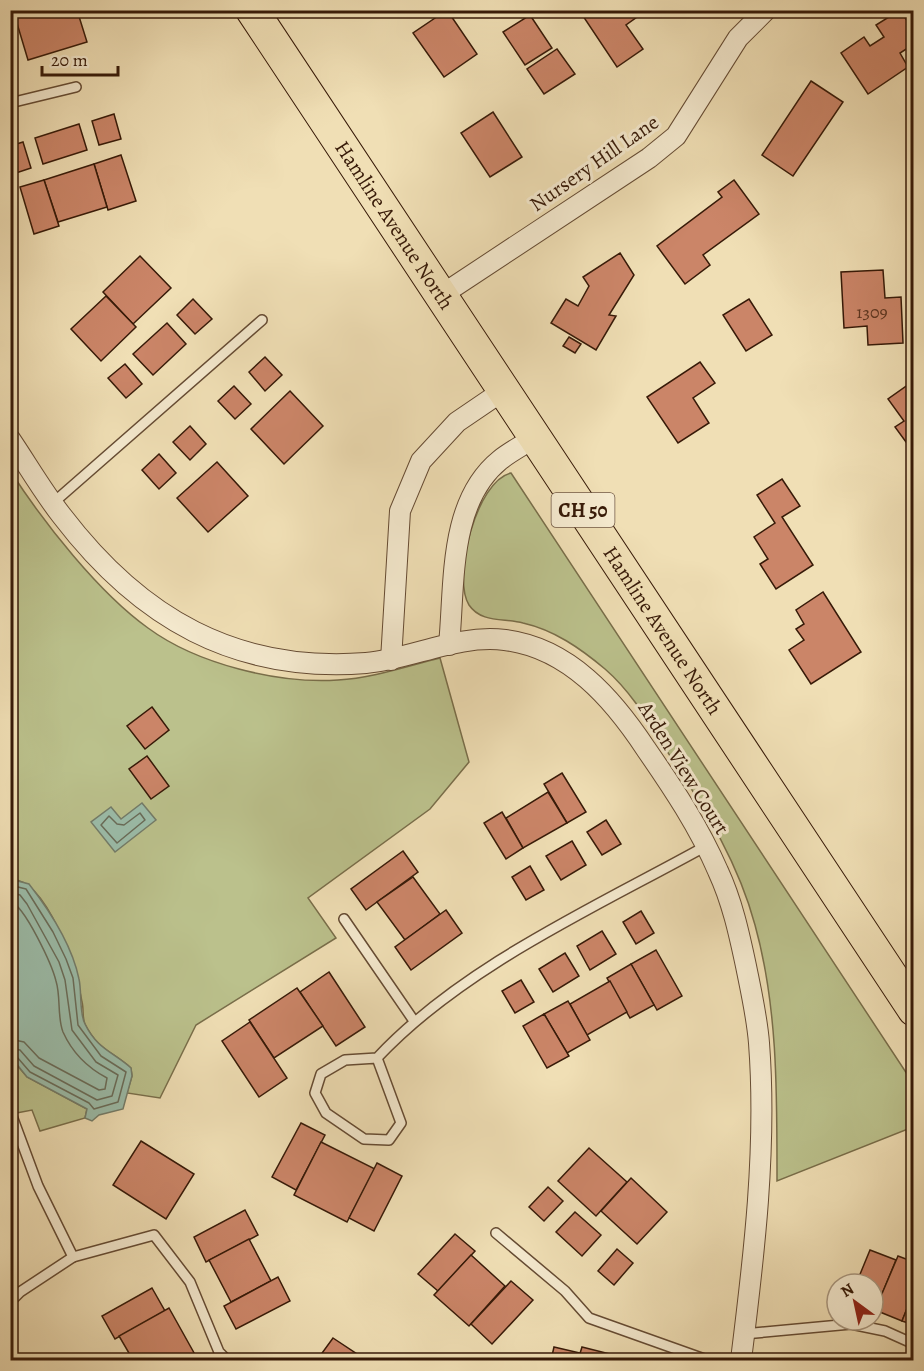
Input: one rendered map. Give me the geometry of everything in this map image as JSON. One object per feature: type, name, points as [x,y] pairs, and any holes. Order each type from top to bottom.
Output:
[{"type":"main road","name":"Hamline Avenue North","points":[[252,10],[914,1010]]},
{"type":"street","name":"Nursery Hill Lane","points":[[440,296],[649,158],[676,136],[738,38],[766,10]]},
{"type":"street","points":[[392,660],[400,511],[421,461],[457,422],[504,390]]},
{"type":"street","points":[[449,645],[460,527],[474,491],[499,460],[535,437]]},
{"type":"street","name":"Arden View Court","points":[[10,439],[62,516],[124,584],[155,609],[191,632],[218,644],[263,657],[313,663],[392,660],[422,650],[472,640],[505,640],[536,648],[575,669],[601,689],[625,718],[677,794],[719,873],[737,925],[759,1040],[759,1179],[741,1360]]},
{"type":"lane","points":[[10,103],[76,87]]},
{"type":"lane","points":[[53,503],[262,320]]},
{"type":"lane","points":[[377,1058],[401,1123],[389,1140],[364,1139],[326,1113],[315,1093],[321,1074],[345,1060],[377,1058],[414,1021],[442,998],[527,945],[706,846]]},
{"type":"lane","points":[[344,919],[414,1021]]},
{"type":"lane","points":[[12,1116],[38,1186],[73,1257]]},
{"type":"lane","points":[[496,1233],[565,1291],[589,1318],[707,1360]]},
{"type":"lane","points":[[10,1302],[20,1292],[73,1257],[154,1235],[190,1281],[219,1352],[227,1360]]},
{"type":"lane","points":[[744,1335],[851,1324],[885,1331],[914,1344]]},
{"type":"green space","points":[[11,472],[39,513],[92,577],[148,628],[190,652],[264,675],[315,680],[364,677],[440,658],[469,762],[430,809],[308,898],[336,938],[196,1025],[160,1098],[127,1093],[132,1076],[131,1068],[100,1045],[85,1024],[83,1005],[74,970],[48,910],[37,894],[24,883],[11,879]]},
{"type":"green space","points":[[511,473],[913,1083],[913,1127],[777,1181],[775,1052],[763,956],[740,881],[720,839],[697,798],[642,712],[625,689],[605,669],[576,647],[545,630],[523,623],[480,615],[469,605],[464,592],[463,574],[466,553],[470,532],[478,511],[487,493],[498,480]]},
{"type":"green space","points":[[10,1057],[27,1077],[87,1109],[85,1118],[40,1131],[32,1110],[11,1114]]},
{"type":"water","points":[[142,803],[156,820],[115,852],[91,822],[111,807],[121,819]]},
{"type":"water","points":[[10,879],[29,884],[45,905],[66,941],[76,966],[85,1024],[100,1045],[131,1068],[132,1076],[123,1109],[99,1115],[92,1121],[85,1118],[87,1109],[27,1077],[11,1057]]},
{"type":"building","points":[[13,10],[77,10],[87,42],[28,60]]},
{"type":"building","points":[[447,10],[477,54],[444,77],[413,33]]},
{"type":"building","points":[[579,10],[647,10],[626,25],[643,49],[617,67]]},
{"type":"building","points":[[900,10],[914,31],[914,44],[900,53],[908,67],[868,94],[841,53],[864,37],[870,46],[884,37],[876,25]]},
{"type":"building","points":[[530,15],[552,48],[525,65],[503,32]]},
{"type":"building","points":[[557,49],[575,74],[544,94],[527,69]]},
{"type":"building","points":[[811,81],[843,102],[793,176],[762,155]]},
{"type":"building","points":[[493,112],[522,157],[490,177],[461,133]]},
{"type":"building","points":[[114,114],[121,139],[99,145],[92,121]]},
{"type":"building","points":[[79,124],[87,150],[43,164],[35,138]]},
{"type":"building","points":[[23,142],[31,168],[10,175],[10,146]]},
{"type":"building","points":[[121,155],[136,201],[108,210],[94,164]]},
{"type":"building","points":[[94,164],[107,207],[58,222],[44,180]]},
{"type":"building","points":[[44,180],[59,226],[34,234],[20,187]]},
{"type":"building","points":[[734,180],[759,214],[703,255],[710,265],[685,284],[657,246],[722,197],[718,192]]},
{"type":"building","points":[[620,253],[634,275],[609,315],[616,316],[596,350],[551,323],[566,299],[578,306],[589,286],[583,277]]},
{"type":"building","points":[[140,256],[171,288],[133,324],[103,292]]},
{"type":"building","points":[[883,270],[885,298],[901,297],[903,343],[868,345],[867,326],[844,328],[841,272]]},
{"type":"building","points":[[106,296],[136,327],[101,361],[71,329]]},
{"type":"building","points":[[193,299],[212,319],[195,334],[177,315]]},
{"type":"building","points":[[749,299],[772,335],[746,351],[723,315]]},
{"type":"building","points":[[167,323],[186,344],[153,375],[133,354]]},
{"type":"building","points":[[569,337],[581,344],[575,353],[563,346]]},
{"type":"building","points":[[265,357],[282,375],[265,391],[249,372]]},
{"type":"building","points":[[700,362],[715,383],[693,398],[709,423],[678,443],[647,397]]},
{"type":"building","points":[[125,364],[142,384],[126,398],[108,378]]},
{"type":"building","points":[[912,382],[914,384],[914,453],[895,427],[904,421],[888,399]]},
{"type":"building","points":[[234,386],[251,404],[235,419],[218,401]]},
{"type":"building","points":[[290,391],[323,426],[284,464],[251,429]]},
{"type":"building","points":[[190,426],[206,444],[190,460],[173,442]]},
{"type":"building","points":[[159,454],[176,473],[159,489],[142,470]]},
{"type":"building","points":[[217,462],[248,496],[208,532],[177,498]]},
{"type":"building","points":[[782,479],[800,506],[782,517],[813,565],[776,589],[760,564],[768,559],[754,537],[775,523],[757,495]]},
{"type":"building","points":[[823,592],[861,652],[811,684],[789,650],[804,640],[796,629],[804,624],[796,610]]},
{"type":"building","points":[[152,707],[169,730],[145,749],[127,726]]},
{"type":"building","points":[[147,756],[169,786],[151,799],[129,769]]},
{"type":"building","points":[[562,773],[586,812],[567,823],[544,784]]},
{"type":"building","points":[[548,792],[567,823],[523,848],[506,818]]},
{"type":"building","points":[[502,812],[523,848],[506,859],[484,823]]},
{"type":"building","points":[[606,820],[621,844],[602,855],[587,832]]},
{"type":"building","points":[[572,841],[586,865],[561,880],[546,856]]},
{"type":"building","points":[[403,851],[418,872],[366,910],[351,889]]},
{"type":"building","points":[[530,866],[544,890],[526,900],[512,877]]},
{"type":"building","points":[[413,877],[440,914],[405,940],[377,902]]},
{"type":"building","points":[[446,910],[462,933],[411,970],[395,947]]},
{"type":"building","points":[[641,911],[654,933],[636,944],[623,922]]},
{"type":"building","points":[[602,931],[616,954],[590,970],[577,946]]},
{"type":"building","points":[[656,950],[682,996],[657,1010],[631,964]]},
{"type":"building","points":[[565,953],[579,976],[553,992],[539,969]]},
{"type":"building","points":[[631,964],[654,1005],[630,1018],[607,978]]},
{"type":"building","points":[[329,972],[365,1027],[336,1046],[300,992]]},
{"type":"building","points":[[521,980],[534,1002],[515,1013],[502,991]]},
{"type":"building","points":[[610,981],[627,1012],[587,1035],[570,1004]]},
{"type":"building","points":[[297,988],[323,1026],[274,1058],[249,1020]]},
{"type":"building","points":[[568,1001],[590,1040],[567,1053],[544,1014]]},
{"type":"building","points":[[544,1014],[569,1056],[547,1068],[523,1026]]},
{"type":"building","points":[[250,1022],[287,1078],[259,1097],[222,1041]]},
{"type":"building","points":[[301,1123],[325,1135],[296,1190],[272,1177]]},
{"type":"building","points":[[141,1141],[194,1174],[166,1219],[113,1185]]},
{"type":"building","points":[[321,1142],[375,1169],[347,1222],[294,1195]]},
{"type":"building","points":[[589,1148],[627,1182],[596,1216],[558,1181]]},
{"type":"building","points":[[377,1163],[402,1176],[374,1231],[349,1218]]},
{"type":"building","points":[[631,1178],[667,1212],[637,1244],[601,1211]]},
{"type":"building","points":[[548,1187],[563,1201],[544,1221],[529,1207]]},
{"type":"building","points":[[245,1210],[258,1235],[206,1262],[194,1237]]},
{"type":"building","points":[[575,1212],[601,1235],[582,1256],[556,1232]]},
{"type":"building","points":[[455,1234],[475,1251],[438,1291],[418,1274]]},
{"type":"building","points":[[249,1239],[271,1281],[231,1302],[209,1260]]},
{"type":"building","points":[[617,1249],[633,1263],[614,1285],[598,1271]]},
{"type":"building","points":[[870,1250],[896,1260],[885,1287],[885,1272],[861,1272]]},
{"type":"building","points":[[471,1255],[505,1286],[469,1326],[434,1295]]},
{"type":"building","points":[[898,1256],[914,1262],[914,1291],[902,1321],[885,1314],[885,1287]]},
{"type":"building","points":[[278,1277],[290,1301],[236,1329],[224,1306]]},
{"type":"building","points":[[511,1281],[533,1300],[492,1344],[471,1324]]},
{"type":"building","points":[[152,1288],[165,1311],[115,1339],[102,1316]]},
{"type":"building","points":[[914,1291],[914,1325],[902,1321]]},
{"type":"building","points":[[169,1308],[198,1360],[133,1360],[119,1336]]},
{"type":"building","points":[[333,1338],[357,1354],[352,1360],[317,1360]]},
{"type":"building","points":[[554,1347],[580,1353],[578,1360],[551,1360]]},
{"type":"building","points":[[582,1347],[610,1354],[608,1360],[578,1360]]},
{"type":"building","points":[[610,1354],[636,1360],[608,1360]]}]
